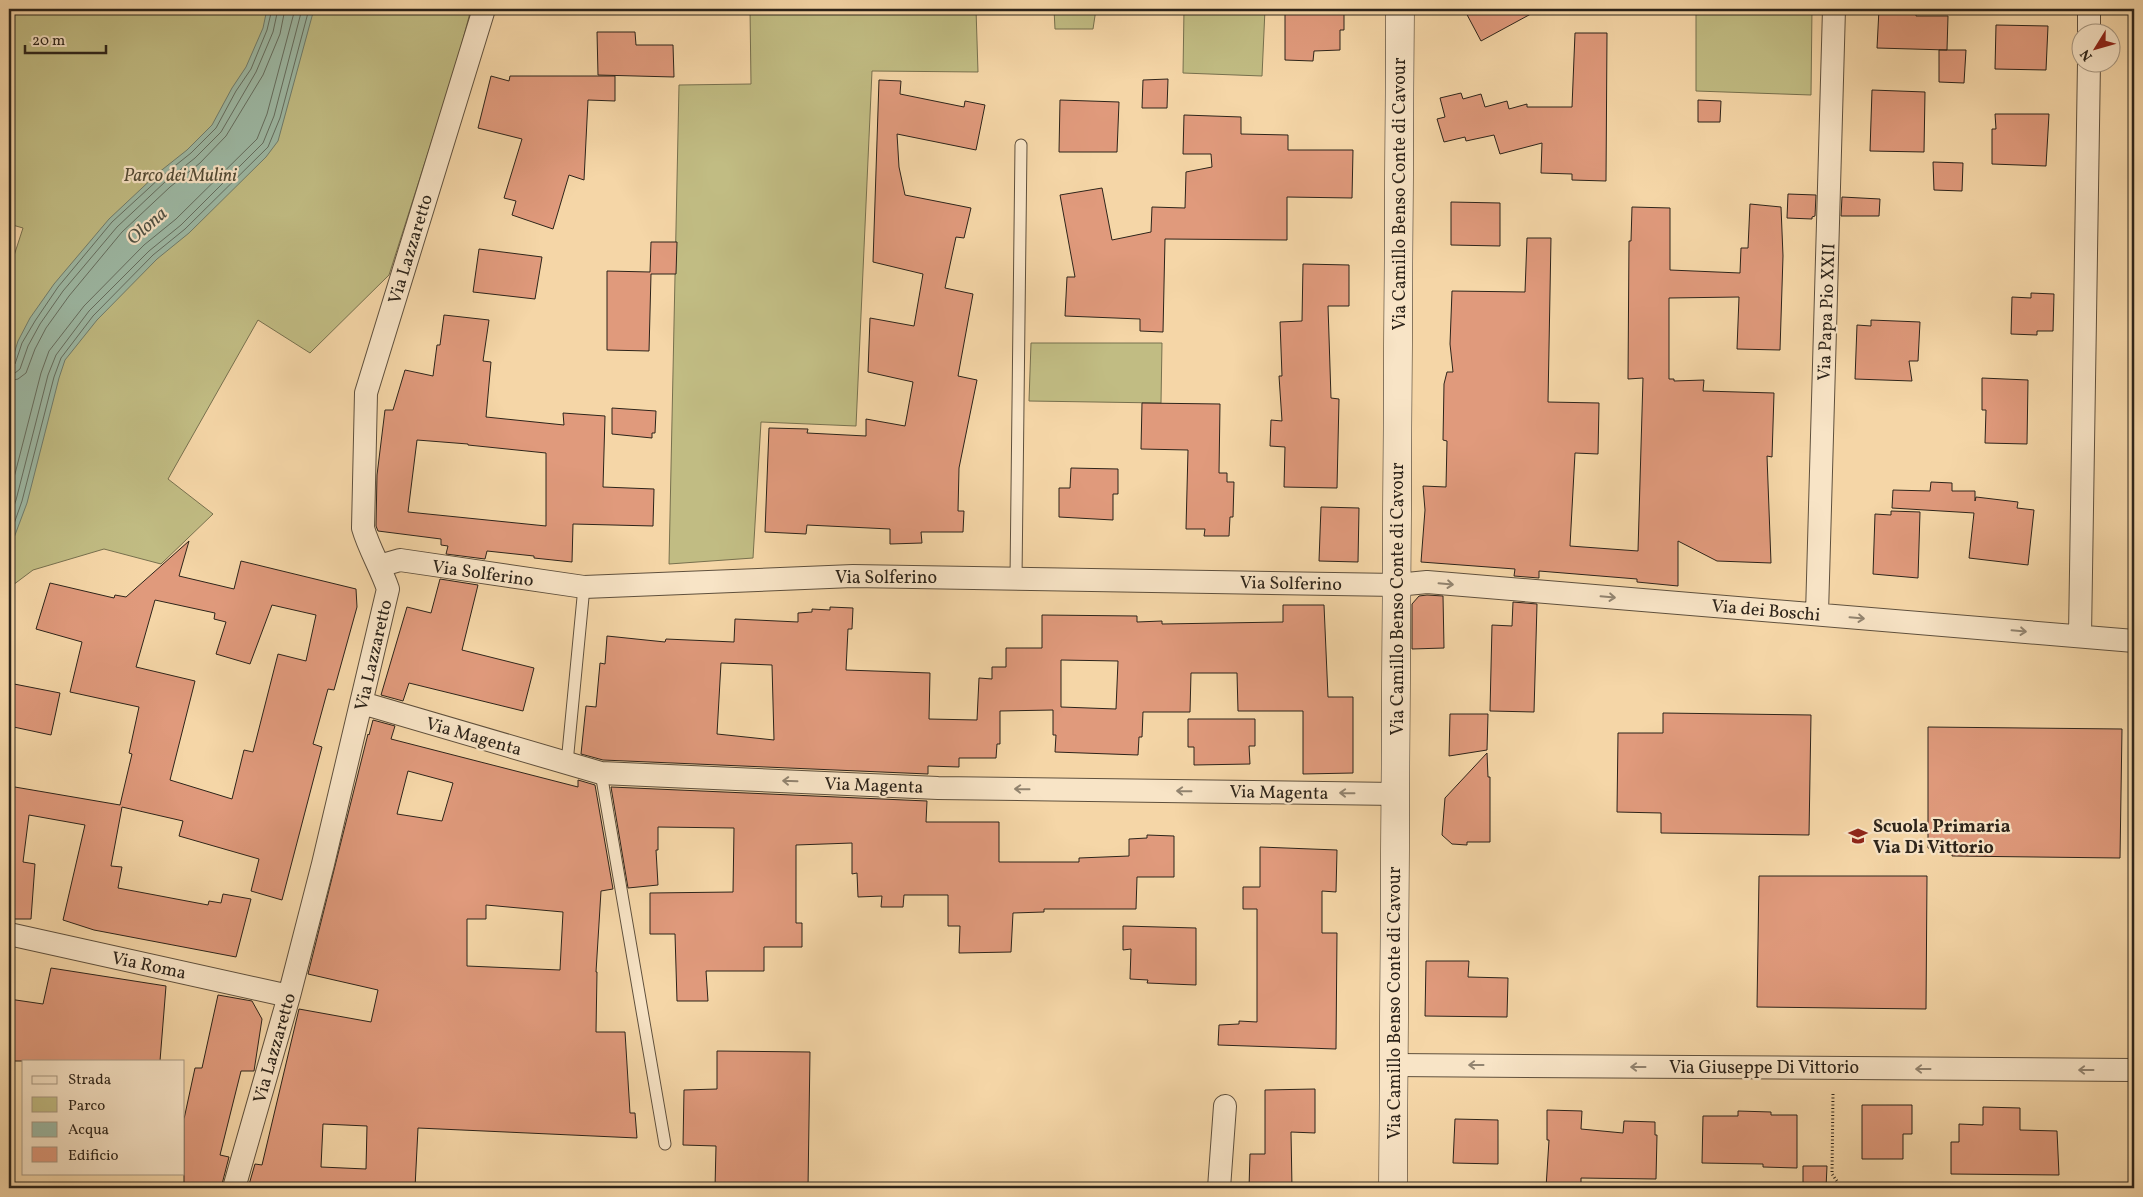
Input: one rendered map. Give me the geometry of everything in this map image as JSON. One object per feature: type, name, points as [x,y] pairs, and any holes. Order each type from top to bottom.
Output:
[{"type":"street","name":"Via Lazzaretto","points":[[234,1188],[289,996],[362,703],[388,589],[379,566],[369,548],[363,528],[366,393],[484,9]]},
{"type":"street","name":"Via Camillo Benso Conte di Cavour","points":[[1393,1188],[1400,9]]},
{"type":"street","name":"Via Papa Pio XXII","points":[[1818,614],[1834,9]]},
{"type":"street","points":[[2089,9],[2089,22]]},
{"type":"street","points":[[2080,636],[2089,72]]},
{"type":"street","name":"Via Solferino","points":[[379,566],[400,560],[584,588],[853,576],[1397,585]]},
{"type":"street","name":"Via dei Boschi","points":[[1397,585],[1427,582],[2134,640]]},
{"type":"street","name":"Via Magenta","points":[[362,703],[601,773],[938,788],[1396,794]]},
{"type":"street","name":"Via Roma","points":[[9,934],[289,996]]},
{"type":"street","name":"Via Giuseppe Di Vittorio","points":[[1394,1065],[2134,1070]]},
{"type":"street","points":[[1219,1188],[1225,1106]]},
{"type":"lane","points":[[1016,578],[1021,146]]},
{"type":"lane","points":[[567,763],[584,588]]},
{"type":"lane","points":[[601,773],[665,1144]]},
{"type":"path","points":[[1833,1068],[1832,1174],[1842,1188]]},
{"type":"green space","name":"Parco dei Mulini","points":[[9,9],[471,9],[457,62],[389,275],[310,353],[258,320],[168,479],[213,514],[161,564],[104,549],[33,570],[9,588],[9,271],[23,228],[9,224]]},
{"type":"green space","points":[[750,9],[976,9],[978,72],[872,71],[856,426],[761,422],[753,558],[669,564],[679,85],[751,84]]},
{"type":"green space","points":[[1054,9],[1096,9],[1093,29],[1055,29]]},
{"type":"green space","points":[[1184,9],[1265,9],[1262,76],[1183,73]]},
{"type":"green space","points":[[1696,9],[1812,9],[1811,95],[1696,91]]},
{"type":"green space","points":[[1031,343],[1162,343],[1161,403],[1029,401]]},
{"type":"water","name":"Olona","points":[[267,9],[314,9],[278,141],[266,157],[189,233],[157,259],[97,320],[65,360],[27,503],[9,551],[9,370],[18,341],[30,318],[54,284],[109,219],[158,173],[187,150],[212,125],[246,67],[263,28]]},
{"type":"building","points":[[1285,9],[1344,9],[1344,30],[1340,30],[1340,50],[1314,51],[1313,61],[1285,60]]},
{"type":"building","points":[[1464,9],[1540,9],[1481,41]]},
{"type":"building","points":[[1879,9],[1916,11],[1916,16],[1948,16],[1947,50],[1877,48]]},
{"type":"building","points":[[1996,25],[2048,26],[2046,70],[1995,69]]},
{"type":"building","points":[[597,32],[635,32],[636,45],[673,45],[674,77],[598,75]]},
{"type":"building","points":[[1575,33],[1607,33],[1606,181],[1572,180],[1572,174],[1541,173],[1542,143],[1500,154],[1494,135],[1466,141],[1465,137],[1444,142],[1437,119],[1445,117],[1440,98],[1461,93],[1463,99],[1481,94],[1485,107],[1507,101],[1509,109],[1527,104],[1527,107],[1572,107]]},
{"type":"building","points":[[1939,50],[1966,50],[1964,83],[1939,82]]},
{"type":"building","points":[[491,76],[509,81],[510,76],[615,76],[615,101],[588,100],[584,180],[569,175],[553,229],[512,215],[516,201],[504,198],[522,139],[478,128]]},
{"type":"building","points":[[1168,79],[1167,108],[1142,108],[1143,80]]},
{"type":"building","points":[[879,80],[901,81],[900,94],[964,107],[965,101],[985,105],[976,150],[897,134],[899,167],[905,195],[971,208],[964,238],[956,237],[945,288],[973,294],[958,376],[977,380],[959,468],[958,511],[964,511],[963,532],[921,532],[922,543],[890,544],[890,529],[807,525],[806,534],[765,532],[769,428],[808,429],[807,433],[866,436],[866,419],[905,426],[913,382],[868,372],[870,318],[914,326],[923,274],[873,262]]},
{"type":"building","points":[[1872,90],[1925,92],[1924,152],[1870,151]]},
{"type":"building","points":[[1060,100],[1119,102],[1117,152],[1059,152]]},
{"type":"building","points":[[1698,100],[1721,101],[1720,122],[1698,122]]},
{"type":"building","points":[[1995,114],[2049,114],[2046,166],[1992,164],[1992,129],[1996,129]]},
{"type":"building","points":[[1184,115],[1241,117],[1241,134],[1288,135],[1288,150],[1353,150],[1352,198],[1287,197],[1287,240],[1165,239],[1163,332],[1140,331],[1140,319],[1065,316],[1067,277],[1075,277],[1060,195],[1102,188],[1112,240],[1151,232],[1152,207],[1185,208],[1186,172],[1212,167],[1211,154],[1183,154]]},
{"type":"building","points":[[1933,162],[1963,163],[1962,191],[1934,190]]},
{"type":"building","points":[[1788,194],[1816,195],[1815,216],[1812,219],[1787,218]]},
{"type":"building","points":[[1842,197],[1880,199],[1879,216],[1841,216]]},
{"type":"building","points":[[1451,202],[1500,203],[1500,246],[1451,245]]},
{"type":"building","points":[[1750,204],[1781,207],[1783,256],[1780,350],[1737,349],[1739,297],[1669,298],[1669,379],[1674,379],[1674,381],[1704,380],[1703,391],[1774,393],[1772,457],[1767,456],[1771,563],[1717,561],[1678,541],[1678,586],[1637,582],[1637,579],[1539,571],[1539,578],[1514,576],[1515,569],[1421,562],[1425,510],[1423,486],[1446,487],[1447,441],[1443,440],[1444,384],[1447,372],[1453,372],[1450,344],[1452,291],[1525,292],[1527,238],[1551,238],[1548,402],[1599,403],[1598,454],[1575,453],[1570,546],[1638,551],[1643,378],[1628,379],[1629,241],[1631,241],[1632,207],[1670,208],[1670,270],[1740,273],[1741,248],[1748,248]]},
{"type":"building","points":[[651,242],[677,242],[676,274],[651,274],[649,351],[607,350],[607,271],[650,272]]},
{"type":"building","points":[[479,249],[542,257],[535,299],[473,292]]},
{"type":"building","points":[[1303,264],[1349,265],[1349,306],[1328,306],[1331,398],[1339,399],[1337,488],[1284,487],[1285,447],[1270,446],[1271,420],[1282,421],[1279,376],[1282,376],[1280,322],[1302,321]]},
{"type":"building","points":[[2031,293],[2054,294],[2053,331],[2037,331],[2037,335],[2011,334],[2012,297],[2031,298]]},
{"type":"building","points":[[444,315],[489,320],[483,361],[491,362],[486,417],[564,425],[563,413],[605,416],[603,487],[654,489],[653,526],[573,524],[572,562],[487,551],[485,559],[446,554],[448,546],[441,545],[441,539],[378,531],[376,526],[377,475],[385,410],[393,410],[405,370],[433,376],[437,345],[440,345]],"holes":[[[417,440],[546,453],[546,526],[408,512]]]},
{"type":"building","points":[[1871,320],[1920,322],[1918,361],[1909,361],[1912,381],[1855,379],[1857,325],[1871,326]]},
{"type":"building","points":[[1982,378],[2028,380],[2027,444],[1985,443],[1986,410],[1982,410]]},
{"type":"building","points":[[1142,403],[1220,404],[1219,473],[1227,473],[1227,482],[1234,482],[1233,517],[1230,517],[1229,536],[1204,536],[1205,529],[1186,529],[1188,450],[1141,449]]},
{"type":"building","points":[[612,408],[656,411],[655,433],[652,433],[652,438],[612,434]]},
{"type":"building","points":[[1071,468],[1118,469],[1118,494],[1113,494],[1113,520],[1059,517],[1059,488],[1070,488]]},
{"type":"building","points":[[1931,482],[1952,483],[1952,491],[1975,491],[1975,501],[1976,497],[2018,502],[2017,508],[2034,510],[2028,565],[1969,558],[1974,513],[1892,508],[1893,490],[1930,491]]},
{"type":"building","points":[[1321,507],[1359,508],[1358,562],[1319,561]]},
{"type":"building","points":[[1891,511],[1920,512],[1918,578],[1873,574],[1875,514],[1891,515]]},
{"type":"building","points":[[189,541],[179,576],[234,589],[241,561],[356,589],[357,607],[334,690],[328,689],[313,744],[322,747],[282,900],[251,891],[259,859],[179,836],[183,821],[122,807],[111,866],[122,867],[118,888],[208,905],[209,901],[221,903],[223,894],[251,899],[236,957],[94,930],[63,920],[85,825],[29,815],[23,862],[35,864],[31,919],[9,919],[9,786],[120,805],[132,754],[129,753],[139,707],[70,692],[82,642],[36,629],[50,583],[114,598],[115,595],[126,597]],"holes":[[[155,600],[215,613],[214,619],[226,622],[216,654],[250,664],[272,605],[316,615],[306,661],[278,654],[253,752],[244,750],[232,799],[170,780],[195,681],[136,667]]]},
{"type":"building","points":[[440,579],[478,585],[462,650],[534,668],[523,711],[409,683],[403,701],[381,695],[407,607],[431,613]]},
{"type":"building","points":[[1419,596],[1443,596],[1444,648],[1412,649],[1412,604]]},
{"type":"building","points":[[1513,602],[1537,604],[1534,712],[1490,711],[1492,625],[1512,626]]},
{"type":"building","points":[[1283,605],[1324,605],[1328,697],[1353,697],[1353,773],[1303,774],[1303,711],[1238,711],[1237,673],[1191,673],[1190,712],[1143,712],[1142,737],[1139,737],[1138,755],[1055,752],[1056,735],[1053,735],[1053,710],[1000,711],[1000,744],[997,744],[996,758],[959,758],[959,767],[928,766],[928,774],[603,760],[581,754],[586,706],[596,707],[600,663],[605,664],[607,636],[665,642],[666,639],[734,642],[735,619],[798,622],[798,613],[812,612],[812,609],[830,610],[830,607],[853,608],[852,629],[848,629],[846,670],[930,673],[929,719],[977,720],[979,678],[992,679],[992,667],[1006,667],[1006,648],[1042,648],[1042,615],[1137,616],[1137,622],[1162,621],[1162,624],[1283,622]],"holes":[[[1061,660],[1118,661],[1116,709],[1061,707]],[[721,663],[772,665],[774,740],[717,734]]]},
{"type":"building","points":[[9,683],[60,693],[51,735],[9,726]]},
{"type":"building","points":[[1663,713],[1811,715],[1809,835],[1661,833],[1661,813],[1617,812],[1618,733],[1663,733]]},
{"type":"building","points":[[1450,714],[1488,714],[1487,750],[1449,756]]},
{"type":"building","points":[[1188,719],[1255,719],[1255,746],[1249,746],[1250,764],[1194,765],[1194,747],[1188,747]]},
{"type":"building","points":[[373,720],[395,726],[391,739],[578,787],[578,780],[595,785],[613,889],[601,891],[596,972],[596,1032],[625,1032],[630,1113],[635,1113],[637,1138],[418,1128],[415,1188],[248,1188],[255,1164],[262,1165],[299,1009],[371,1022],[378,990],[308,974]],"holes":[[[408,771],[453,783],[442,821],[397,814]],[[486,905],[563,912],[560,970],[467,966],[467,919],[486,919]],[[323,1124],[367,1126],[366,1169],[321,1167]]]},
{"type":"building","points":[[1928,727],[2122,729],[2120,858],[1952,856],[1952,850],[1928,848]]},
{"type":"building","points":[[1487,753],[1488,777],[1490,777],[1490,842],[1467,842],[1467,845],[1452,844],[1442,835],[1445,798]]},
{"type":"building","points":[[611,787],[927,801],[926,822],[999,822],[999,862],[1079,862],[1079,858],[1129,856],[1129,839],[1147,838],[1147,835],[1174,836],[1174,877],[1137,877],[1136,909],[1044,909],[1044,912],[1013,913],[1011,952],[959,953],[960,926],[948,926],[948,895],[904,895],[903,907],[881,907],[882,896],[858,897],[857,873],[852,874],[852,843],[796,845],[796,923],[802,923],[802,947],[764,947],[764,971],[706,971],[708,1001],[677,1001],[675,934],[650,934],[650,893],[733,892],[734,828],[658,827],[658,850],[656,850],[658,885],[628,888]]},
{"type":"building","points":[[1260,847],[1337,850],[1336,892],[1322,891],[1322,933],[1337,933],[1336,1049],[1218,1045],[1219,1025],[1239,1024],[1239,1021],[1257,1022],[1257,909],[1243,909],[1243,887],[1260,887]]},
{"type":"building","points":[[1759,876],[1927,876],[1926,1009],[1757,1007]]},
{"type":"building","points":[[1123,926],[1196,928],[1196,985],[1147,983],[1148,980],[1130,979],[1131,949],[1123,950]]},
{"type":"building","points":[[1426,961],[1469,961],[1468,977],[1508,978],[1507,1017],[1425,1016]]},
{"type":"building","points":[[51,968],[166,986],[160,1060],[9,1061],[9,999],[43,1004]]},
{"type":"building","points":[[218,995],[252,1001],[262,1019],[254,1071],[241,1071],[220,1155],[229,1157],[221,1188],[184,1188],[185,1114],[195,1068],[202,1068]]},
{"type":"building","points":[[717,1051],[810,1052],[808,1188],[715,1188],[716,1146],[683,1145],[684,1090],[717,1089]]},
{"type":"building","points":[[1315,1089],[1315,1133],[1291,1132],[1292,1188],[1249,1188],[1250,1154],[1265,1154],[1265,1090]]},
{"type":"building","points":[[1862,1105],[1912,1105],[1912,1134],[1903,1134],[1903,1159],[1862,1159]]},
{"type":"building","points":[[1983,1107],[2020,1108],[2020,1130],[2057,1131],[2059,1175],[1951,1174],[1951,1142],[1959,1142],[1959,1124],[1983,1125]]},
{"type":"building","points":[[1547,1110],[1582,1111],[1581,1129],[1623,1133],[1624,1121],[1655,1122],[1655,1135],[1657,1135],[1656,1179],[1581,1178],[1581,1188],[1546,1188],[1549,1140],[1547,1140]]},
{"type":"building","points":[[1738,1111],[1771,1112],[1771,1115],[1797,1115],[1797,1168],[1763,1167],[1763,1164],[1702,1163],[1703,1116],[1738,1116]]},
{"type":"building","points":[[1455,1119],[1498,1120],[1498,1164],[1453,1163]]},
{"type":"building","points":[[1803,1166],[1827,1166],[1826,1188],[1803,1188]]},
{"type":"place","name":"Scuola Primaria Via Di Vittorio","points":[[1858,836]]}]
